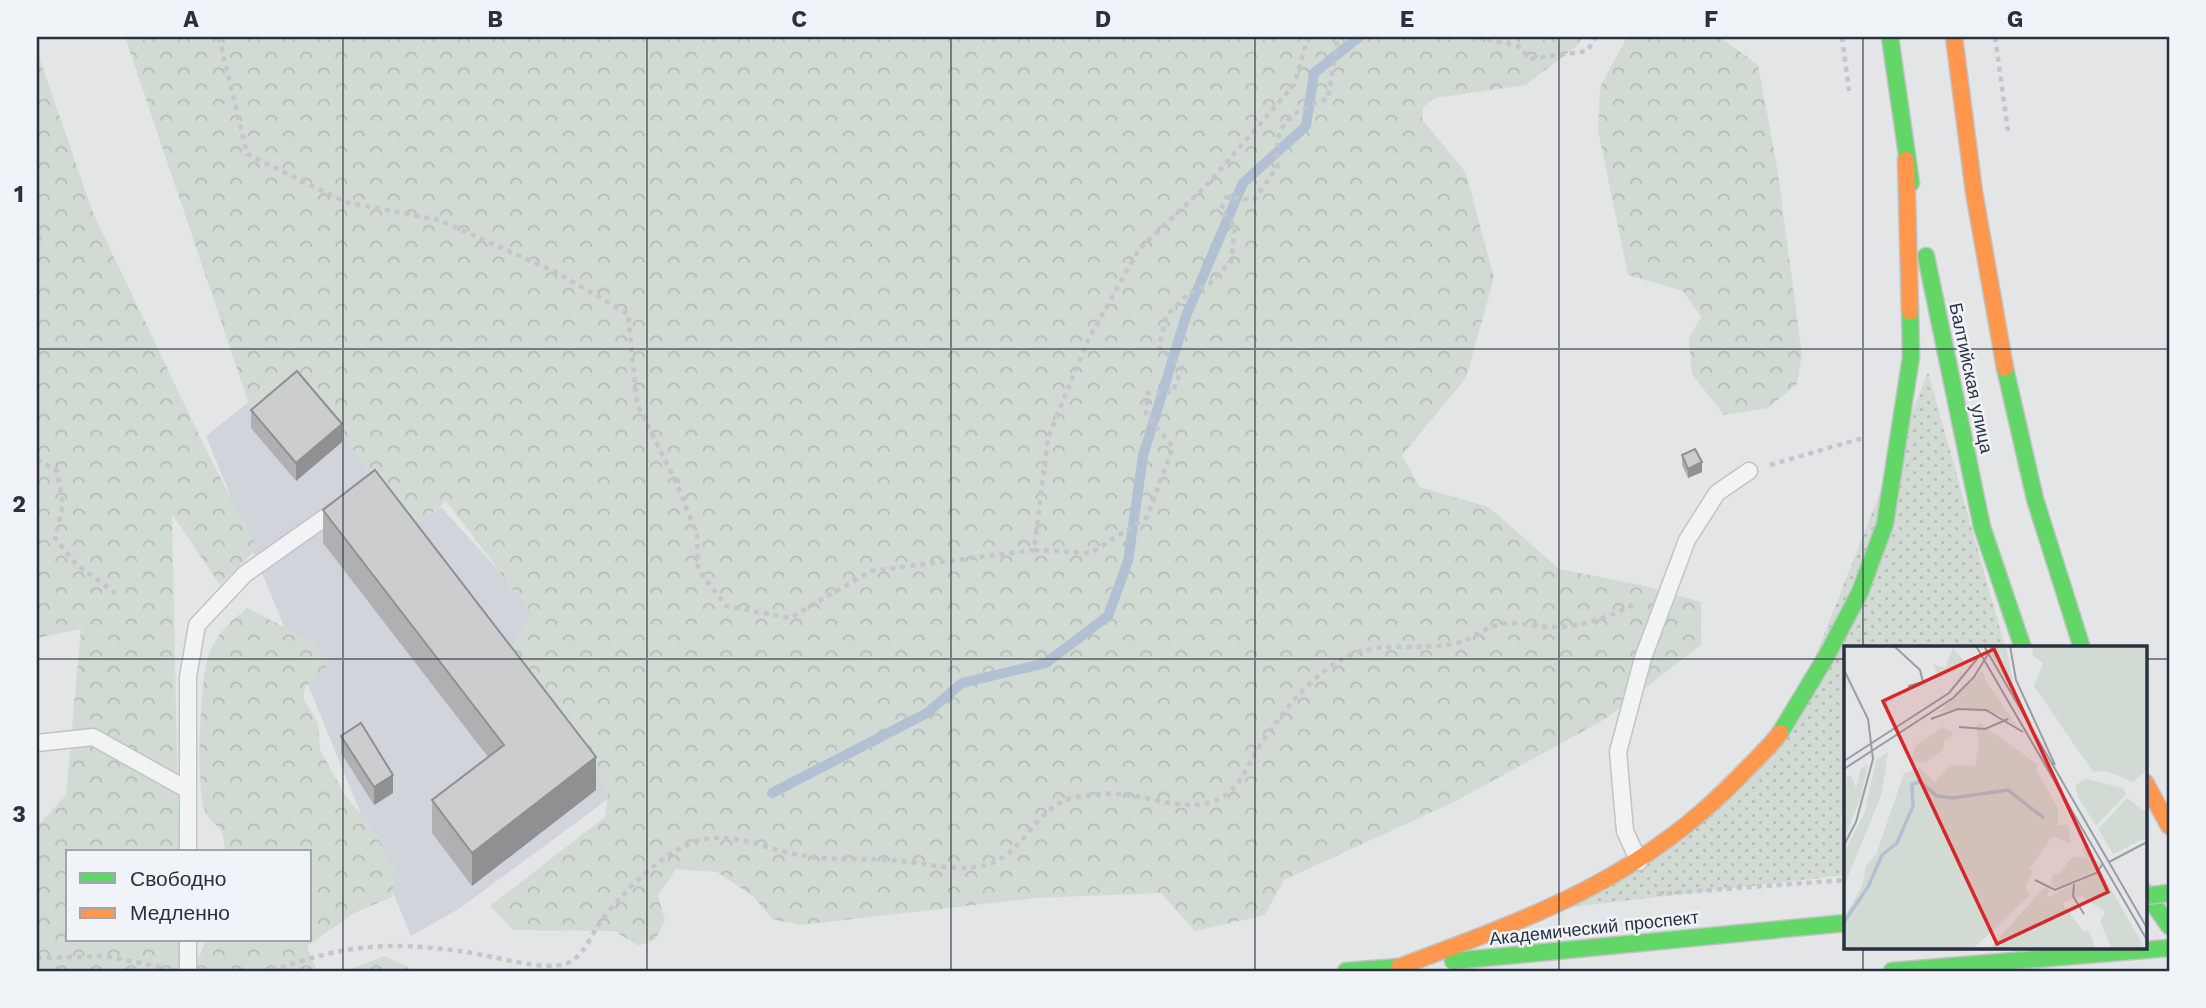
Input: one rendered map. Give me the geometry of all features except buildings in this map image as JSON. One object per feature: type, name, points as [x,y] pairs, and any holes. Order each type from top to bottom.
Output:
[{"type":"main road","name":"Балтийская улица","points":[[1889,37],[1906,160],[1982,527],[2022,646]]},
{"type":"main road","name":"Балтийская улица","points":[[1954,37],[1966,138],[2001,353],[2038,519],[2081,646]]},
{"type":"main road","points":[[1399,967],[1541,914],[1639,862],[1712,805],[1778,736],[1826,657],[1860,592],[1885,524],[1911,356],[1906,160]]},
{"type":"main road","points":[[2146,784],[2169,826]]},
{"type":"main road","points":[[2146,894],[2169,894]]},
{"type":"main road","points":[[2146,895],[2169,926]]},
{"type":"main road","name":"Академический проспект","points":[[1346,971],[1844,923]]},
{"type":"main road","points":[[1892,971],[2169,948]]},
{"type":"lane","points":[[1639,862],[1625,831],[1618,752],[1643,658],[1687,540],[1717,493],[1749,471]]},
{"type":"lane","points":[[188,850],[188,677],[197,625],[245,574],[342,505]]},
{"type":"lane","points":[[37,743],[93,737],[188,790]]},
{"type":"lane","points":[[188,942],[188,971]]},
{"type":"path","points":[[219,37],[247,154],[345,202],[439,220],[558,274],[628,314],[637,404],[677,484],[697,535],[698,569],[726,606],[790,618],[871,571],[1034,550],[1091,553],[1147,517],[1173,447],[1146,414],[1149,393],[1173,392],[1182,368],[1159,347],[1166,316],[1188,294],[1209,284],[1231,262],[1235,228],[1221,209],[1226,197],[1254,200],[1278,166],[1275,142],[1279,130],[1300,108],[1328,99],[1338,40]]},
{"type":"path","points":[[1034,550],[1048,438],[1088,340],[1139,249],[1206,186],[1294,85],[1308,37]]},
{"type":"path","points":[[1477,37],[1518,46],[1530,59],[1587,51],[1597,37]]},
{"type":"path","points":[[1843,37],[1849,91]]},
{"type":"path","points":[[1995,37],[2008,131]]},
{"type":"path","points":[[37,226],[40,235],[37,253]]},
{"type":"path","points":[[1749,471],[1864,438]]},
{"type":"path","points":[[37,459],[57,471],[63,505],[55,538],[76,565],[119,596]]},
{"type":"path","points":[[271,971],[320,954],[378,944],[450,950],[544,966],[569,964],[584,949],[601,921],[632,886],[662,859],[702,839],[740,838],[794,854],[842,862],[885,860],[955,867],[988,865],[1020,843],[1040,818],[1066,799],[1102,794],[1129,795],[1161,803],[1215,801],[1230,792],[1261,743],[1294,702],[1326,671],[1359,651],[1454,644],[1504,623],[1553,627],[1605,620],[1671,583]]},
{"type":"path","points":[[1650,894],[1844,880]]},
{"type":"path","points":[[37,958],[106,956],[169,969]]},
{"type":"shaded area","points":[[293,367],[424,519],[441,507],[546,623],[612,796],[460,908],[411,936],[206,436]]},
{"type":"green space","points":[[125,37],[1583,37],[1579,44],[1526,85],[1435,98],[1423,107],[1422,119],[1466,173],[1494,278],[1466,378],[1402,455],[1420,487],[1489,507],[1559,569],[1641,585],[1701,602],[1701,645],[1605,719],[1458,800],[1284,880],[1265,915],[1195,931],[1161,893],[1036,898],[801,925],[772,919],[754,897],[717,872],[676,869],[658,896],[665,920],[656,939],[639,946],[614,931],[513,930],[490,906],[605,817],[608,792],[504,657],[532,614],[446,501],[415,527],[318,405],[253,416]]},
{"type":"green space","points":[[1627,37],[1720,37],[1758,65],[1777,167],[1802,355],[1797,384],[1768,408],[1724,415],[1692,374],[1689,338],[1701,317],[1683,291],[1628,275],[1598,130],[1600,87]]},
{"type":"green space","points":[[37,51],[93,213],[212,462],[258,548],[220,585],[172,514],[179,850],[66,850],[66,942],[180,942],[181,971],[37,971],[37,827],[66,795],[81,629],[37,638]]},
{"type":"green space","points":[[1928,372],[2005,646],[1844,646],[1844,807],[1840,823],[1844,824],[1844,875],[1555,909],[1640,859],[1794,710]]},
{"type":"green space","points":[[247,608],[315,643],[329,664],[305,687],[303,698],[318,723],[320,750],[345,795],[376,833],[395,874],[392,897],[354,913],[307,946],[317,971],[197,971],[196,964],[205,942],[312,942],[312,850],[225,850],[221,830],[205,811],[200,780],[203,685],[212,647],[230,623]]},
{"type":"green space","points":[[385,956],[415,971],[345,971]]},
{"type":"waterway","points":[[772,793],[927,713],[962,683],[1046,663],[1108,616],[1128,561],[1143,456],[1186,316],[1243,183],[1306,126],[1314,73],[1359,37]]},
{"type":"traffic: fast","points":[[1890,37],[1911,183]]},
{"type":"traffic: fast","points":[[1926,256],[1982,527],[2022,646]]},
{"type":"traffic: fast","points":[[1780,733],[1826,657],[1860,592],[1885,524],[1911,357],[1910,312]]},
{"type":"traffic: fast","points":[[2005,368],[2035,499],[2081,646]]},
{"type":"traffic: fast","points":[[2146,893],[2169,926]]},
{"type":"traffic: fast","points":[[2146,896],[2169,893]]},
{"type":"traffic: fast","points":[[1453,961],[1844,923]]},
{"type":"traffic: fast","points":[[1892,971],[2169,948]]},
{"type":"traffic: fast","points":[[1346,971],[1399,967]]},
{"type":"traffic: slow","points":[[1954,37],[1974,192],[2005,368]]},
{"type":"traffic: slow","points":[[1906,160],[1910,312]]},
{"type":"traffic: slow","points":[[1399,967],[1538,912],[1623,869],[1663,843],[1702,812],[1780,733]]},
{"type":"traffic: slow","points":[[2146,784],[2169,826]]}]
